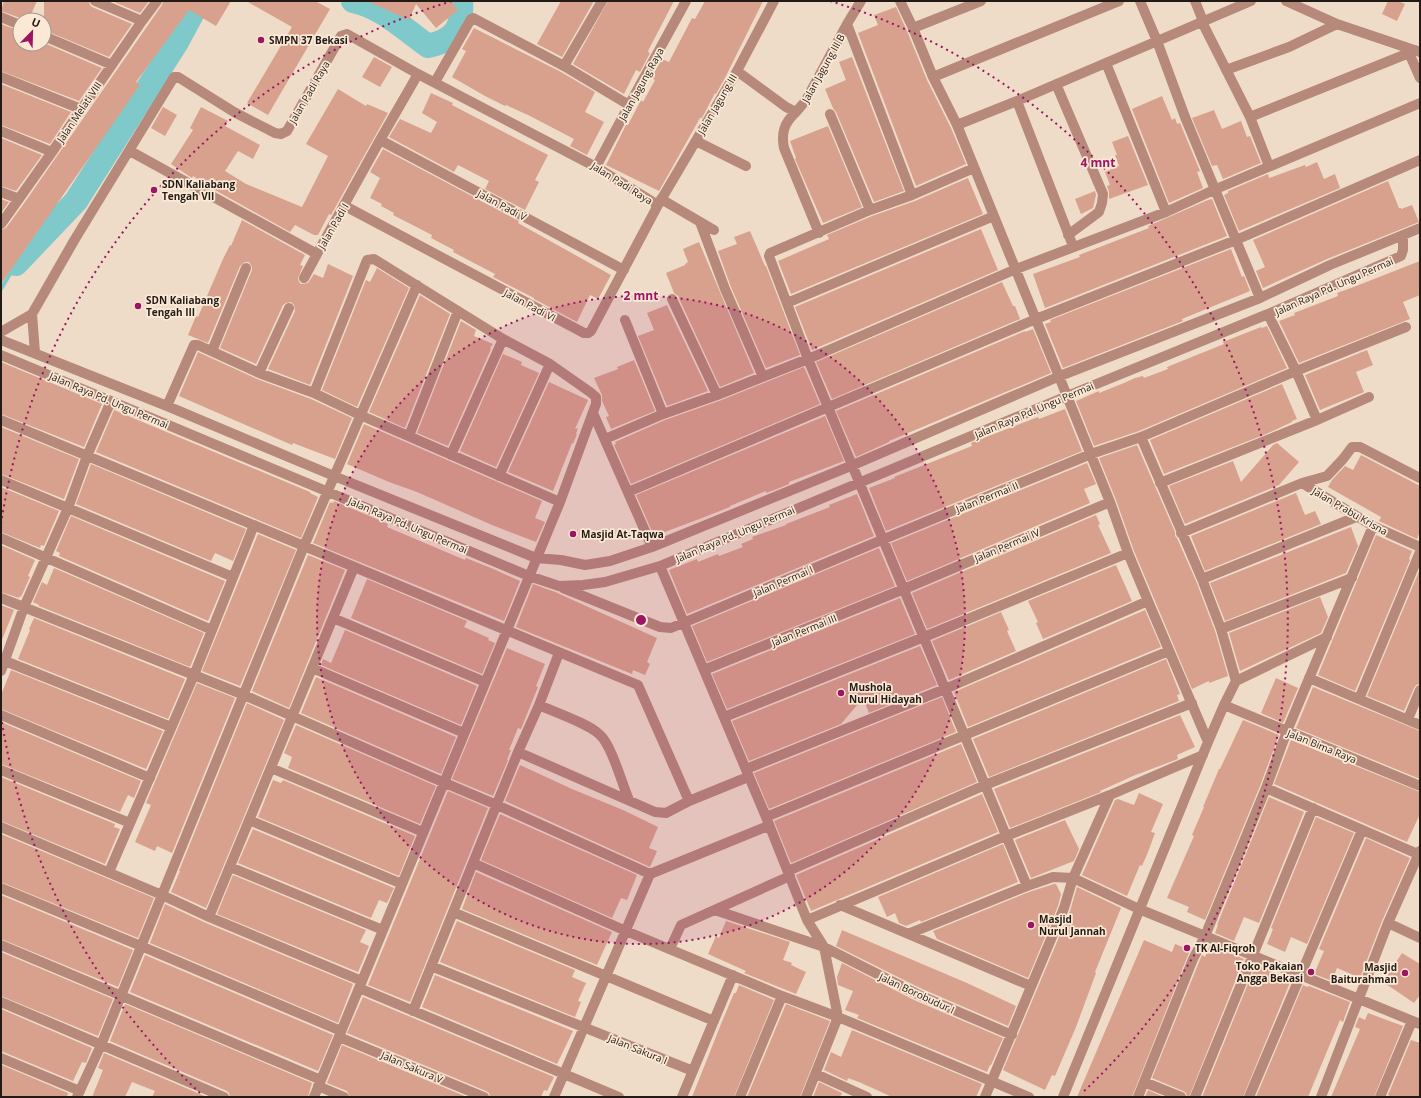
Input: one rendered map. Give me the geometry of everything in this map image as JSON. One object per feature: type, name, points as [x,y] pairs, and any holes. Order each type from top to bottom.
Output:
[{"type":"street","points":[[95,1],[142,21]]},
{"type":"street","name":"Jalan Melati VIII","points":[[1,224],[157,1]]},
{"type":"street","points":[[564,66],[602,1]]},
{"type":"street","name":"Jalan Jagung Raya","points":[[596,167],[686,1]]},
{"type":"street","name":"Jalan Jagung III","points":[[659,202],[696,141],[774,1]]},
{"type":"street","name":"Jalan Jagung III B","points":[[736,71],[786,107],[796,112],[813,88],[861,1]]},
{"type":"street","points":[[900,1],[933,77],[956,125],[994,216],[1060,376],[1110,502],[1128,553],[1208,742]]},
{"type":"street","points":[[933,77],[1120,1]]},
{"type":"street","points":[[1140,1],[1157,41],[1185,117],[1260,298]]},
{"type":"street","points":[[1195,1],[1226,70],[1250,117],[1270,166]]},
{"type":"street","points":[[956,125],[1017,101],[1251,1]]},
{"type":"street","points":[[1286,1],[1337,24],[1415,51]]},
{"type":"street","points":[[913,28],[976,2]]},
{"type":"street","points":[[1,17],[12,22]]},
{"type":"street","points":[[435,82],[471,19],[564,66],[629,105]]},
{"type":"street","points":[[847,24],[912,195]]},
{"type":"street","points":[[1226,70],[1289,46],[1337,24]]},
{"type":"street","name":"Jalan Padi Raya","points":[[32,314],[75,239],[174,77],[178,77],[234,112],[275,134],[282,134],[287,131],[341,36],[347,34],[418,74],[714,230]]},
{"type":"street","points":[[52,39],[112,65]]},
{"type":"street","points":[[1415,51],[1420,78]]},
{"type":"street","points":[[1250,117],[1415,51]]},
{"type":"street","points":[[1106,63],[1166,212]]},
{"type":"street","name":"Jalan Padi I","points":[[130,151],[317,254],[418,74]]},
{"type":"street","points":[[1,77],[81,109]]},
{"type":"street","points":[[1056,84],[1103,194],[1099,212],[1068,235]]},
{"type":"street","points":[[1017,101],[1073,248]]},
{"type":"street","points":[[605,439],[663,414],[717,395],[808,359],[1016,269],[1166,212],[1216,189],[1420,103]]},
{"type":"street","points":[[796,112],[791,116],[786,125],[782,138],[784,148],[819,233]]},
{"type":"street","points":[[830,114],[870,210]]},
{"type":"street","points":[[1,131],[52,152]]},
{"type":"street","name":"Jalan Padi V","points":[[380,140],[624,270]]},
{"type":"street","points":[[696,141],[746,166]]},
{"type":"street","points":[[628,492],[1036,318],[1236,240],[1420,160]]},
{"type":"street","points":[[974,168],[912,195],[870,210],[769,254],[769,258],[808,359],[1027,886]]},
{"type":"street","points":[[1,192],[19,199]]},
{"type":"street","name":"Jalan Padi VI","points":[[345,206],[588,334],[624,270],[659,202]]},
{"type":"street","points":[[787,303],[994,216]]},
{"type":"street","points":[[700,222],[725,289],[764,376]]},
{"type":"street","points":[[1403,236],[1420,228]]},
{"type":"street","name":"Jalan Raya Pd. Ungu Permai","points":[[1,355],[529,576],[559,586],[605,582],[660,566],[1067,396],[1268,314],[1402,256],[1403,236],[1330,265],[1260,298],[1060,376],[853,465],[652,547],[610,562],[585,565],[561,560],[536,558],[334,476],[168,406],[2,340]]},
{"type":"street","points":[[304,278],[317,254]]},
{"type":"street","points":[[314,393],[367,260],[374,259],[503,339],[550,364],[596,397],[596,404],[593,413],[560,502],[314,1097]]},
{"type":"street","points":[[212,351],[246,268]]},
{"type":"street","points":[[1,1058],[78,1094],[101,1045],[304,546],[417,285]]},
{"type":"street","points":[[672,299],[717,395]]},
{"type":"street","points":[[259,373],[289,308]]},
{"type":"street","points":[[409,436],[458,311]]},
{"type":"street","points":[[2,340],[32,314]]},
{"type":"street","points":[[32,314],[35,353]]},
{"type":"street","points":[[1268,314],[1318,420]]},
{"type":"street","points":[[625,320],[663,414]]},
{"type":"street","name":"Jalan Permai II","points":[[884,539],[1091,454],[1141,436],[1406,327]]},
{"type":"street","points":[[451,455],[503,339]]},
{"type":"street","points":[[168,406],[194,345],[198,345],[259,373],[314,393],[360,415],[560,502]]},
{"type":"street","points":[[499,476],[550,364]]},
{"type":"street","points":[[1160,483],[1318,420],[1369,397]]},
{"type":"street","points":[[1,671],[24,607],[68,508],[87,456],[111,401]]},
{"type":"street","points":[[593,413],[652,547]]},
{"type":"street","points":[[1,420],[638,685],[689,801]]},
{"type":"street","points":[[1141,436],[1181,534],[1202,579],[1221,629],[1236,680]]},
{"type":"street","points":[[1181,534],[1302,483],[1327,476],[1352,447],[1356,446],[1420,478]]},
{"type":"street","points":[[1,480],[233,577]]},
{"type":"street","name":"Jalan Prabu Krisna","points":[[1302,483],[1356,517],[1420,547]]},
{"type":"street","name":"Jalan Permai IV","points":[[904,589],[1110,502]]},
{"type":"street","points":[[1202,579],[1356,517]]},
{"type":"street","points":[[109,872],[194,675],[254,525]]},
{"type":"street","points":[[1138,1097],[1193,959],[1205,936],[1266,788],[1287,731],[1373,526]]},
{"type":"street","points":[[1,538],[212,630]]},
{"type":"street","name":"Jalan Permai I","points":[[559,586],[660,627],[671,628],[884,539]]},
{"type":"street","points":[[1359,699],[1420,552]]},
{"type":"street","points":[[724,717],[1128,553]]},
{"type":"street","points":[[660,566],[807,920],[824,947],[838,1017],[806,1097]]},
{"type":"street","points":[[209,917],[354,567]]},
{"type":"street","points":[[1221,629],[1352,578]]},
{"type":"street","name":"Jalan Permai III","points":[[704,670],[904,589]]},
{"type":"street","points":[[1,598],[244,695],[497,805],[650,874]]},
{"type":"street","points":[[518,752],[655,812],[666,813],[747,773],[946,689],[1148,600]]},
{"type":"street","points":[[333,618],[485,682]]},
{"type":"street","points":[[1064,1097],[1139,909],[1208,742],[1236,680],[1327,637]]},
{"type":"street","points":[[554,1097],[650,874],[965,736],[1169,651]]},
{"type":"street","points":[[413,1011],[559,653]]},
{"type":"street","points":[[5,661],[171,727]]},
{"type":"street","points":[[312,668],[464,733]]},
{"type":"street","points":[[1310,678],[1420,725]]},
{"type":"street","points":[[1408,719],[1420,690]]},
{"type":"street","points":[[670,949],[681,925],[789,874],[985,785],[1192,703]]},
{"type":"street","points":[[539,705],[588,726],[600,734],[609,747],[629,800]]},
{"type":"street","name":"Jalan Bima Raya","points":[[1224,705],[1420,786]]},
{"type":"street","points":[[1,715],[150,778]]},
{"type":"street","points":[[807,920],[1203,755]]},
{"type":"street","points":[[271,768],[423,832]]},
{"type":"street","points":[[1,770],[130,823]]},
{"type":"street","points":[[1266,788],[1420,854],[1388,923],[1321,1097]]},
{"type":"street","points":[[985,1097],[1064,908],[1073,878],[1110,795]]},
{"type":"street","points":[[1195,1097],[1313,808]]},
{"type":"street","points":[[249,820],[402,884]]},
{"type":"street","points":[[1,827],[162,895],[360,984],[413,1011],[619,1097]]},
{"type":"street","points":[[1249,1097],[1362,830]]},
{"type":"street","points":[[473,863],[626,931],[782,996],[838,1017],[1029,1097]]},
{"type":"street","points":[[230,867],[383,930]]},
{"type":"street","points":[[908,934],[1053,877],[1073,878],[1139,909],[1416,1023],[1380,1097]]},
{"type":"street","name":"Jalan Sakura V","points":[[1,888],[141,946],[484,1097]]},
{"type":"street","points":[[840,905],[1031,986]]},
{"type":"street","name":"Jalan Borobudur I","points":[[715,910],[824,947],[917,994],[1012,1035]]},
{"type":"street","points":[[453,912],[714,1021]]},
{"type":"street","points":[[1388,923],[1420,938]]},
{"type":"street","points":[[1,945],[121,994],[320,1083],[344,1097]]},
{"type":"street","name":"Jalan Sakura I","points":[[431,966],[693,1071]]},
{"type":"street","points":[[682,1097],[733,975]]},
{"type":"street","points":[[740,1097],[782,996]]},
{"type":"street","points":[[1,1002],[224,1097]]},
{"type":"street","points":[[816,1074],[867,1097]]},
{"type":"street","points":[[1144,1082],[1182,1097]]},
{"type":"building","points":[[4,1],[37,1],[32,12],[12,12],[12,15],[1,11]]},
{"type":"building","points":[[44,1],[89,1],[92,7],[132,24],[109,57],[52,33],[52,12],[44,12]]},
{"type":"building","points":[[112,1],[149,1],[140,13]]},
{"type":"building","points":[[163,1],[231,1],[216,26],[189,10],[136,82],[140,85],[1,284],[1,230],[6,228],[25,202],[162,5]]},
{"type":"building","points":[[246,1],[315,1],[330,9],[268,115],[247,103],[292,27]]},
{"type":"building","points":[[367,1],[451,1],[458,10],[436,28],[416,4],[409,20]]},
{"type":"building","points":[[561,1],[594,1],[562,57],[537,44]]},
{"type":"building","points":[[608,1],[674,1],[649,49],[648,52],[650,53],[640,72],[636,70],[624,94],[573,64]]},
{"type":"building","points":[[705,1],[763,1],[726,76],[702,118],[700,118],[659,191],[606,165],[626,125],[628,125],[641,100],[643,102],[655,80],[651,78],[662,59],[669,62],[692,18],[695,19]]},
{"type":"building","points":[[1388,1],[1398,1],[1405,4],[1397,21],[1382,14]]},
{"type":"building","points":[[896,7],[927,80],[951,128],[966,164],[916,186],[858,33],[878,25],[874,15]]},
{"type":"building","points":[[1,24],[12,28],[12,52],[52,52],[52,46],[102,68],[79,101],[1,71]]},
{"type":"building","points":[[474,28],[561,72],[595,92],[585,112],[604,122],[587,155],[570,146],[574,139],[530,116],[485,96],[452,77],[466,51],[462,49]]},
{"type":"building","points":[[374,57],[392,67],[380,87],[362,77]]},
{"type":"building","points":[[852,57],[904,191],[874,202],[825,89],[846,80],[839,62]]},
{"type":"building","points":[[1,84],[71,112],[50,144],[1,125]]},
{"type":"building","points":[[338,89],[366,106],[367,104],[388,113],[331,215],[329,214],[318,235],[314,235],[295,225],[290,232],[193,176],[192,178],[171,164],[193,130],[190,128],[201,107],[228,121],[225,126],[260,145],[253,159],[238,151],[225,171],[246,184],[302,207],[328,156],[306,144]]},
{"type":"building","points":[[431,93],[453,103],[452,105],[548,155],[535,180],[539,182],[525,210],[485,189],[489,181],[458,165],[454,172],[389,137],[400,119],[431,133],[437,122],[422,113]]},
{"type":"building","points":[[1162,96],[1172,120],[1175,118],[1177,124],[1180,123],[1200,171],[1197,172],[1203,188],[1169,203],[1132,109]]},
{"type":"building","points":[[163,107],[177,115],[165,136],[151,128]]},
{"type":"building","points":[[1214,110],[1222,129],[1241,121],[1247,137],[1250,136],[1261,163],[1223,179],[1217,165],[1212,166],[1192,118]]},
{"type":"building","points":[[828,126],[862,207],[823,223],[795,159],[796,158],[790,141]]},
{"type":"building","points":[[1128,136],[1148,185],[1109,199],[1107,186],[1110,185],[1105,172],[1119,166],[1112,142]]},
{"type":"building","points":[[1,138],[42,155],[16,191],[1,186]]},
{"type":"building","points":[[383,149],[519,221],[518,223],[611,275],[598,299],[590,295],[577,322],[493,277],[495,274],[453,252],[454,250],[431,238],[432,235],[393,215],[394,213],[381,206],[382,204],[370,198],[380,178],[370,172]]},
{"type":"building","points":[[1317,162],[1324,179],[1335,174],[1340,188],[1239,231],[1224,195],[1228,193],[1228,191],[1268,174],[1269,178],[1305,165],[1306,167]]},
{"type":"building","points":[[968,178],[983,214],[791,294],[778,261],[829,239],[827,235],[872,216],[915,201]]},
{"type":"building","points":[[1388,181],[1399,208],[1401,209],[1412,205],[1419,222],[1327,259],[1263,288],[1256,271],[1265,267],[1253,240]]},
{"type":"building","points":[[1095,191],[1096,195],[1093,208],[1081,214],[1075,199]]},
{"type":"building","points":[[1,199],[9,202],[1,213]]},
{"type":"building","points":[[1212,199],[1227,236],[1045,308],[1033,274],[1080,257],[1079,255],[1149,228],[1148,226]]},
{"type":"building","points":[[242,220],[305,255],[300,265],[303,266],[298,278],[301,284],[308,283],[314,274],[323,278],[328,264],[353,276],[310,385],[268,369],[295,311],[294,305],[291,302],[283,305],[256,364],[220,348],[252,270],[249,262],[245,262],[240,266],[208,343],[188,335],[196,316],[198,317]]},
{"type":"building","points":[[981,229],[998,270],[812,350],[795,307]]},
{"type":"building","points":[[750,231],[766,266],[800,355],[766,368],[731,287],[718,251],[737,244],[734,237]]},
{"type":"building","points":[[699,242],[754,373],[720,387],[678,296],[674,293],[666,273],[685,265],[688,262],[683,249]]},
{"type":"building","points":[[1231,249],[1242,277],[1244,276],[1250,291],[1182,319],[1183,321],[1063,368],[1045,324],[1051,322],[1050,320]]},
{"type":"building","points":[[1420,261],[1420,295],[1403,302],[1410,319],[1299,363],[1279,321],[1295,315],[1294,313],[1338,296],[1337,293]]},
{"type":"building","points":[[377,268],[409,288],[357,407],[322,390],[366,280],[370,282]]},
{"type":"building","points":[[1002,282],[1020,319],[832,399],[816,362]]},
{"type":"building","points":[[420,295],[450,314],[405,428],[369,412]]},
{"type":"building","points":[[667,305],[708,391],[667,406],[638,336],[654,330],[647,313]]},
{"type":"building","points":[[461,321],[476,330],[474,336],[493,344],[448,446],[417,433]]},
{"type":"building","points":[[1267,326],[1287,368],[1139,431],[1094,446],[1076,401],[1135,378],[1143,376],[1144,378],[1168,369],[1167,367],[1224,344],[1223,342]]},
{"type":"building","points":[[1033,329],[1051,373],[889,441],[856,457],[836,411],[1025,331]]},
{"type":"building","points":[[1367,350],[1373,365],[1356,372],[1364,392],[1320,410],[1305,375]]},
{"type":"building","points":[[198,352],[257,379],[311,399],[352,418],[335,459],[293,443],[292,445],[179,396]]},
{"type":"building","points":[[503,354],[522,362],[521,365],[539,373],[496,467],[460,451]]},
{"type":"building","points":[[634,360],[655,411],[611,429],[606,417],[609,416],[602,401],[602,395],[594,378],[618,369],[617,367]]},
{"type":"building","points":[[1,362],[102,404],[84,447],[1,414]]},
{"type":"building","points":[[804,367],[820,404],[631,484],[614,445],[616,444],[615,442],[665,420],[719,401]]},
{"type":"building","points":[[549,382],[588,400],[575,429],[578,428],[577,434],[553,491],[508,472]]},
{"type":"building","points":[[1282,384],[1297,419],[1266,434],[1164,474],[1150,440]]},
{"type":"building","points":[[1065,409],[1082,451],[886,531],[869,488],[972,446],[971,443],[1038,417],[1039,419]]},
{"type":"building","points":[[114,410],[310,492],[318,497],[301,538],[96,452]]},
{"type":"building","points":[[825,416],[844,461],[789,482],[789,484],[777,489],[766,493],[766,491],[730,507],[654,536],[636,495]]},
{"type":"building","points":[[364,424],[542,501],[535,518],[545,522],[536,542],[347,464]]},
{"type":"building","points":[[1,427],[79,459],[64,499],[1,474]]},
{"type":"building","points":[[1277,443],[1299,462],[1279,485],[1185,524],[1169,486],[1233,461],[1241,482],[1273,445]]},
{"type":"building","points":[[1137,445],[1175,532],[1175,536],[1196,581],[1215,631],[1228,676],[1209,683],[1209,681],[1192,689],[1134,551],[1099,458]]},
{"type":"building","points":[[1361,455],[1420,486],[1420,532],[1417,539],[1379,521],[1381,517],[1328,487],[1332,480],[1345,466],[1353,470]]},
{"type":"building","points":[[1087,463],[1096,484],[1084,489],[1090,503],[907,581],[891,543]]},
{"type":"building","points":[[91,464],[246,529],[233,561],[215,553],[211,561],[76,504]]},
{"type":"building","points":[[1,487],[59,511],[44,546],[41,545],[40,548],[1,532]]},
{"type":"building","points":[[1296,493],[1305,515],[1315,511],[1321,524],[1205,571],[1191,536]]},
{"type":"building","points":[[857,494],[874,536],[687,614],[669,570],[697,559],[698,562],[718,554],[719,556],[743,547],[741,544],[753,539],[752,537],[830,507],[829,505]]},
{"type":"building","points":[[334,501],[388,524],[387,527],[465,560],[466,558],[520,581],[504,621],[313,543],[330,502],[333,503]]},
{"type":"building","points":[[1096,515],[1100,524],[1098,525],[1111,553],[927,629],[912,593]]},
{"type":"building","points":[[71,516],[225,581],[208,621],[59,556],[60,553],[56,551]]},
{"type":"building","points":[[1351,527],[1358,546],[1346,573],[1225,621],[1210,583]]},
{"type":"building","points":[[258,534],[296,550],[240,686],[202,671]]},
{"type":"building","points":[[1376,535],[1412,551],[1410,560],[1355,691],[1318,675]]},
{"type":"building","points":[[1,545],[35,560],[28,576],[30,577],[21,597],[20,596],[19,598],[1,592]]},
{"type":"building","points":[[879,548],[895,586],[707,662],[692,626]]},
{"type":"building","points":[[308,555],[345,570],[289,708],[252,691]]},
{"type":"building","points":[[1116,565],[1132,601],[1043,639],[1036,623],[1038,622],[1028,601]]},
{"type":"building","points":[[54,568],[204,633],[190,667],[39,606],[33,602],[42,582],[47,585]]},
{"type":"building","points":[[1420,569],[1420,684],[1416,685],[1414,688],[1404,711],[1367,696]]},
{"type":"building","points":[[367,579],[467,621],[464,627],[489,638],[488,640],[495,643],[482,674],[351,618]]},
{"type":"building","points":[[533,584],[555,592],[657,638],[647,662],[650,664],[645,675],[633,670],[632,674],[516,627]]},
{"type":"building","points":[[1320,597],[1328,617],[1321,633],[1240,671],[1229,633]]},
{"type":"building","points":[[900,598],[915,634],[727,709],[712,674]]},
{"type":"building","points":[[1,605],[14,610],[1,642]]},
{"type":"building","points":[[1145,610],[1161,647],[968,727],[954,692]]},
{"type":"building","points":[[1001,612],[1009,630],[1007,631],[1016,651],[949,680],[932,641]]},
{"type":"building","points":[[34,618],[185,679],[168,719],[18,659]]},
{"type":"building","points":[[345,630],[477,686],[461,725],[321,665],[323,659],[331,663]]},
{"type":"building","points":[[920,646],[937,685],[869,713],[863,698],[841,724],[749,761],[732,721]]},
{"type":"building","points":[[507,648],[545,664],[536,686],[538,687],[521,729],[518,728],[509,750],[511,750],[508,760],[493,796],[452,779]]},
{"type":"building","points":[[1166,659],[1180,694],[1177,695],[1179,701],[989,777],[973,739]]},
{"type":"building","points":[[11,670],[163,731],[146,769],[1,709],[1,695]]},
{"type":"building","points":[[316,677],[456,737],[441,774],[301,713]]},
{"type":"building","points":[[1276,678],[1298,688],[1283,723],[1261,713]]},
{"type":"building","points":[[197,683],[235,698],[172,853],[157,846],[155,851],[135,842],[151,805],[146,803]]},
{"type":"building","points":[[1313,687],[1420,731],[1420,779],[1296,728]]},
{"type":"building","points":[[942,697],[956,732],[769,809],[754,773]]},
{"type":"building","points":[[247,703],[284,720],[206,908],[171,892]]},
{"type":"building","points":[[1180,715],[1195,747],[1177,755],[1178,759],[1133,776],[1100,791],[1101,792],[1010,828],[994,789]]},
{"type":"building","points":[[1243,720],[1279,735],[1260,786],[1205,920],[1187,912],[1189,907],[1167,898],[1194,836],[1192,835],[1219,769]]},
{"type":"building","points":[[1,722],[141,781],[134,798],[128,795],[120,812],[1,764]]},
{"type":"building","points":[[296,725],[436,786],[420,824],[288,768],[292,757],[284,753]]},
{"type":"building","points":[[1291,740],[1420,792],[1420,814],[1407,842],[1274,784]]},
{"type":"building","points":[[961,744],[977,782],[791,863],[774,821]]},
{"type":"building","points":[[520,765],[658,827],[649,848],[657,851],[650,867],[505,801]]},
{"type":"building","points":[[1,777],[115,824],[114,827],[120,829],[105,864],[1,821]]},
{"type":"building","points":[[273,780],[281,783],[283,780],[415,836],[399,876],[258,817]]},
{"type":"building","points":[[448,791],[488,808],[410,1002],[368,985]]},
{"type":"building","points":[[1139,793],[1163,804],[1151,832],[1155,833],[1148,852],[1142,866],[1140,865],[1127,896],[1082,875],[1115,800],[1118,799],[1134,805]]},
{"type":"building","points":[[982,794],[998,832],[811,911],[796,875]]},
{"type":"building","points":[[1269,797],[1304,812],[1259,923],[1244,917],[1234,941],[1215,933]]},
{"type":"building","points":[[500,814],[637,875],[627,900],[621,898],[612,918],[481,860]]},
{"type":"building","points":[[1316,817],[1354,833],[1307,944],[1291,937],[1285,952],[1267,944],[1273,929],[1271,928]]},
{"type":"building","points":[[1065,820],[1079,849],[1074,861],[1031,878],[1015,840]]},
{"type":"building","points":[[253,829],[394,888],[387,903],[379,900],[371,918],[238,863]]},
{"type":"building","points":[[1,834],[154,898],[138,938],[1,882]]},
{"type":"building","points":[[1366,838],[1410,858],[1382,921],[1360,978],[1337,968],[1332,981],[1314,974],[1324,951],[1319,949]]},
{"type":"building","points":[[1003,844],[1018,882],[921,922],[920,920],[906,926],[899,923],[895,913],[887,917],[878,897]]},
{"type":"building","points":[[476,872],[612,932],[597,965],[462,909]]},
{"type":"building","points":[[233,875],[366,930],[360,942],[369,946],[358,972],[217,914]]},
{"type":"building","points":[[1056,884],[1061,894],[1058,906],[1028,978],[937,939],[933,931],[1029,892]]},
{"type":"building","points":[[1077,887],[1121,908],[1095,972],[1096,973],[1076,1027],[1055,1076],[1052,1075],[1045,1090],[1003,1070],[1070,911]]},
{"type":"building","points":[[1,895],[133,950],[118,987],[1,939]]},
{"type":"building","points":[[165,904],[206,923],[353,984],[338,1023],[150,943]]},
{"type":"building","points":[[457,921],[575,970],[572,977],[586,983],[578,1001],[581,1002],[575,1017],[440,962]]},
{"type":"building","points":[[726,921],[790,942],[783,960],[792,963],[791,965],[806,972],[796,994],[744,973],[746,971],[708,954],[716,936],[719,938]]},
{"type":"building","points":[[842,930],[967,983],[1016,1006],[1008,1026],[920,988],[836,946]]},
{"type":"building","points":[[1144,940],[1172,952],[1175,944],[1190,950],[1132,1097],[1077,1097]]},
{"type":"building","points":[[1210,945],[1244,959],[1189,1097],[1187,1097],[1186,1093],[1183,1091],[1152,1078],[1202,955],[1205,957]]},
{"type":"building","points":[[1,952],[113,999],[98,1036],[1,996]]},
{"type":"building","name":"Masjid Baiturahman","points":[[1402,953],[1420,964],[1420,995],[1414,1003],[1383,982]]},
{"type":"building","points":[[145,955],[333,1035],[318,1071],[130,992]]},
{"type":"building","points":[[842,963],[914,1000],[1003,1038],[987,1072],[857,1018],[859,1015],[845,1010],[853,991],[838,985],[837,977]]},
{"type":"building","points":[[1256,964],[1291,980],[1243,1097],[1202,1097]]},
{"type":"building","points":[[435,975],[573,1031],[557,1064],[422,1007]]},
{"type":"building","points":[[739,985],[774,1000],[734,1097],[692,1097],[734,993],[736,993]]},
{"type":"building","points":[[1303,985],[1350,1002],[1343,1022],[1340,1020],[1308,1097],[1256,1097]]},
{"type":"building","points":[[363,997],[554,1077],[547,1091],[544,1090],[541,1097],[490,1097],[489,1093],[486,1091],[347,1033]]},
{"type":"building","points":[[125,1004],[312,1083],[308,1097],[230,1097],[227,1091],[110,1041]]},
{"type":"building","points":[[786,1004],[830,1021],[800,1097],[747,1097]]},
{"type":"building","points":[[1,1009],[92,1048],[86,1063],[82,1062],[73,1081],[1,1051]]},
{"type":"building","points":[[1368,1013],[1403,1026],[1374,1097],[1331,1097],[1360,1029],[1355,1027],[1359,1017],[1365,1020]]},
{"type":"building","points":[[852,1030],[982,1084],[976,1097],[892,1097],[859,1082],[848,1078],[847,1081],[824,1070],[831,1052],[841,1057]]},
{"type":"building","points":[[1411,1040],[1420,1043],[1420,1097],[1391,1097],[1388,1095]]},
{"type":"building","points":[[342,1045],[467,1097],[350,1097],[347,1091],[327,1083]]},
{"type":"building","points":[[104,1053],[207,1097],[152,1097],[155,1091],[132,1082],[125,1097],[92,1097],[103,1070],[98,1068]]},
{"type":"building","points":[[2,1065],[68,1093],[67,1097],[1,1097]]},
{"type":"building","points":[[819,1082],[842,1093],[840,1097],[813,1097]]},
{"type":"building","points":[[1148,1090],[1164,1097],[1145,1097]]},
{"type":"waterway","points":[[16,264],[76,201],[177,42],[199,1]]},
{"type":"waterway","points":[[353,1],[364,4],[383,13],[428,46],[445,40],[451,36],[459,26],[461,1]]},
{"type":"waterway","points":[[1,289],[16,264]]},
{"type":"place","name":"SMPN 37 Bekasi","points":[[261,40]]},
{"type":"place","name":"SDN Kaliabang Tengah VII","points":[[154,190]]},
{"type":"place","name":"SDN Kaliabang Tengah III","points":[[138,306]]},
{"type":"place","name":"Masjid At-Taqwa","points":[[573,534]]},
{"type":"place","name":"Mushola Nurul Hidayah","points":[[841,693]]},
{"type":"place","name":"Masjid Nurul Jannah","points":[[1031,925]]},
{"type":"place","name":"TK Al-Fiqroh","points":[[1187,948]]},
{"type":"place","name":"Toko Pakaian Angga Bekasi","points":[[1311,972]]},
{"type":"place","name":"Masjid Baiturahman","points":[[1405,973]]}]
